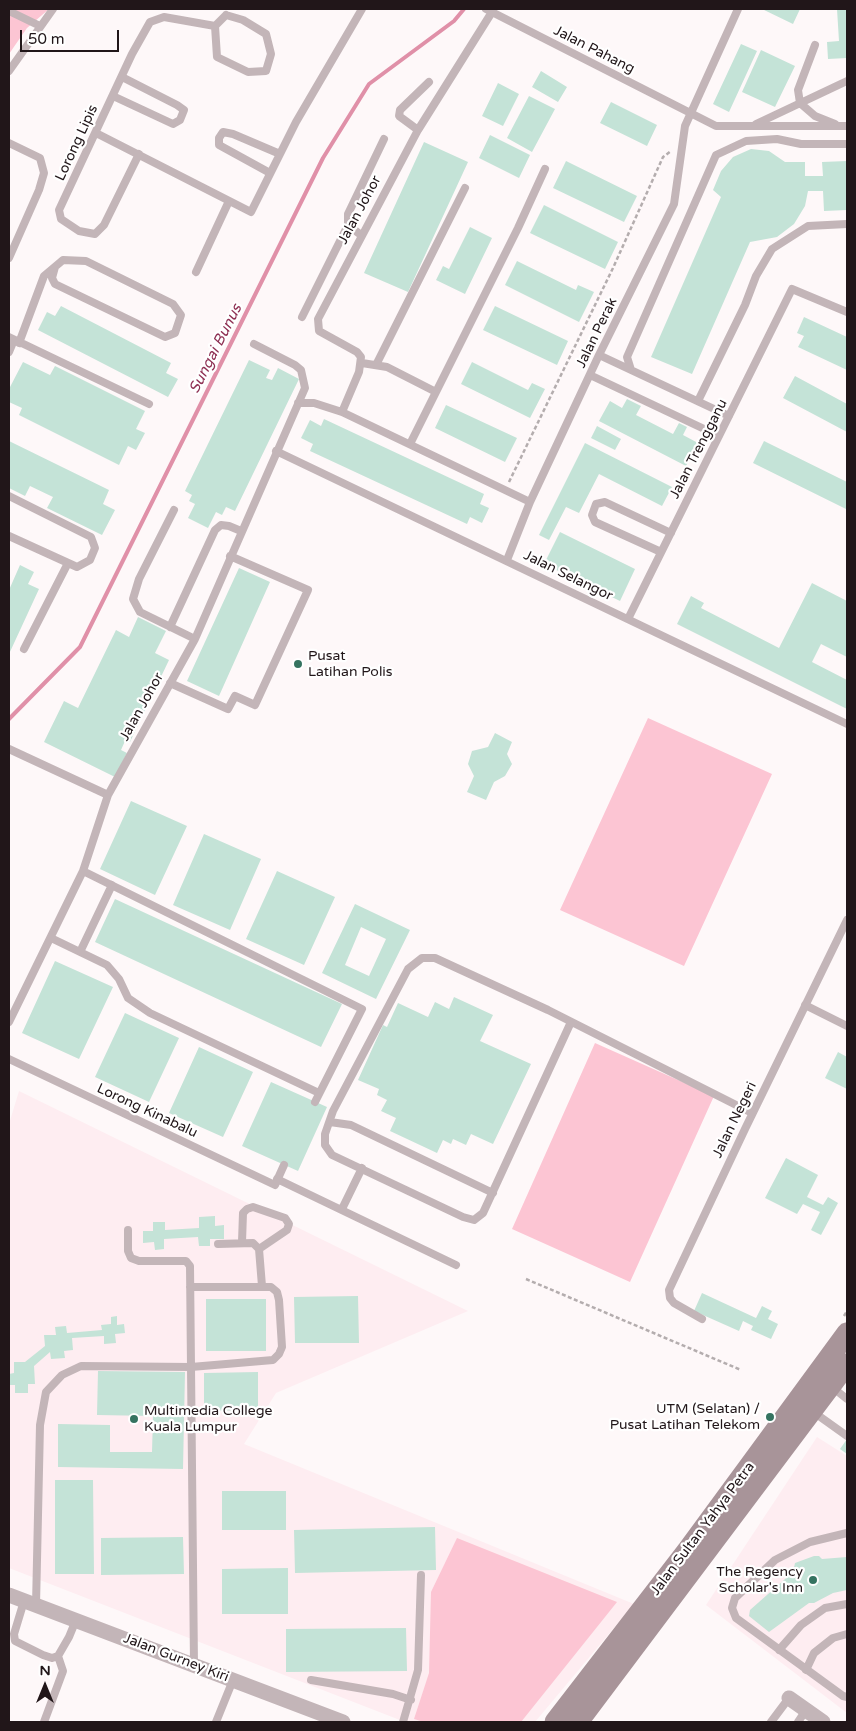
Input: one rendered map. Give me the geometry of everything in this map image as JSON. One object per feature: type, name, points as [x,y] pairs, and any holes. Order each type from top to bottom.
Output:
[{"type":"main road","name":"Jalan Sultan Yahya Petra","points":[[578,1722],[656,1605],[847,1333]]},
{"type":"main road","name":"Jalan Sultan Yahya Petra","points":[[555,1722],[656,1605],[812,1411],[847,1364]]},
{"type":"street","name":"Jalan Gurney Kiri","points":[[9,1595],[233,1680],[334,1721]]},
{"type":"street","points":[[789,1698],[802,1716],[823,1722]]},
{"type":"lane","points":[[9,70],[53,9]]},
{"type":"lane","points":[[96,133],[251,212],[280,154],[362,9]]},
{"type":"lane","points":[[692,113],[738,9]]},
{"type":"lane","points":[[9,11],[40,26]]},
{"type":"lane","name":"Jalan Pahang","points":[[489,11],[716,126],[843,126]]},
{"type":"lane","name":"Jalan Johor","points":[[362,363],[357,352],[319,332],[318,319],[418,130],[489,11]]},
{"type":"lane","points":[[228,12],[266,34],[271,54],[266,71],[248,72],[217,57],[215,26],[228,12]]},
{"type":"lane","name":"Lorong Lipis","points":[[139,154],[104,225],[95,234],[79,231],[61,219],[59,210],[150,22],[164,17],[215,26]]},
{"type":"lane","points":[[814,45],[798,90],[800,103],[815,116],[843,126]]},
{"type":"lane","points":[[113,96],[173,124],[180,120],[184,110],[122,77]]},
{"type":"lane","points":[[752,126],[847,81]]},
{"type":"lane","points":[[418,130],[400,116],[400,110],[429,82]]},
{"type":"lane","name":"Jalan Perak","points":[[507,560],[530,502],[599,355],[674,204],[685,126],[692,113]]},
{"type":"lane","points":[[270,173],[219,145],[218,138],[223,132],[233,134],[280,154]]},
{"type":"lane","points":[[302,317],[348,225],[348,214],[384,139]]},
{"type":"lane","points":[[631,370],[628,357],[716,155],[746,141],[777,140],[801,144],[847,144]]},
{"type":"lane","points":[[9,142],[40,158],[44,173],[39,190],[9,258]]},
{"type":"lane","points":[[410,444],[518,228],[545,169]]},
{"type":"lane","points":[[376,365],[465,188]]},
{"type":"lane","points":[[196,272],[229,201]]},
{"type":"lane","points":[[698,401],[745,305],[756,276],[772,249],[808,226],[847,224]]},
{"type":"lane","points":[[348,225],[361,235]]},
{"type":"lane","points":[[9,352],[44,276],[63,260],[86,261],[173,304],[181,315],[174,333],[165,337],[55,284],[52,278],[55,267]]},
{"type":"lane","name":"Jalan Trengganu","points":[[628,619],[792,289],[847,312]]},
{"type":"lane","points":[[14,340],[149,404]]},
{"type":"lane","name":"Jalan Johor","points":[[9,1022],[12,1006],[51,938],[83,871],[108,795],[195,639],[305,388],[301,370],[254,344]]},
{"type":"lane","points":[[599,355],[729,416]]},
{"type":"lane","points":[[342,412],[362,363],[387,367],[436,392]]},
{"type":"lane","points":[[590,375],[720,436]]},
{"type":"lane","points":[[298,403],[314,403],[342,412],[530,502]]},
{"type":"lane","name":"Jalan Selangor","points":[[276,451],[847,724]]},
{"type":"lane","points":[[9,496],[91,537],[95,548],[90,560],[77,567],[9,536]]},
{"type":"lane","points":[[661,552],[595,522],[592,515],[596,504],[605,502],[671,533]]},
{"type":"lane","points":[[174,510],[139,578],[133,599],[140,612],[195,639]]},
{"type":"lane","points":[[170,627],[215,530],[220,525],[229,526],[241,531]]},
{"type":"lane","points":[[170,683],[228,709],[235,696],[255,705],[308,590],[230,556]]},
{"type":"lane","points":[[24,649],[68,563]]},
{"type":"lane","points":[[9,749],[108,795]]},
{"type":"lane","points":[[83,871],[362,1009],[315,1102]]},
{"type":"lane","points":[[80,952],[112,885]]},
{"type":"lane","name":"Jalan Negeri","points":[[702,1319],[674,1303],[670,1298],[669,1290],[752,1113],[847,920]]},
{"type":"lane","points":[[51,938],[107,965],[119,979],[128,998],[150,1013],[319,1093]]},
{"type":"lane","points":[[571,1022],[483,1213],[474,1220],[463,1217],[332,1155],[325,1145],[333,1111],[408,969],[422,958],[435,958],[571,1022],[752,1113]]},
{"type":"lane","points":[[805,1005],[847,1026]]},
{"type":"lane","name":"Lorong Kinabalu","points":[[9,1059],[276,1182],[342,1209],[456,1265]]},
{"type":"lane","points":[[330,1122],[351,1125],[492,1193]]},
{"type":"lane","points":[[276,1182],[284,1165]]},
{"type":"lane","points":[[342,1209],[362,1168]]},
{"type":"lane","points":[[242,1242],[243,1213],[247,1209],[253,1207],[285,1218],[289,1224],[287,1230],[259,1249]]},
{"type":"lane","points":[[128,1230],[128,1251],[131,1258],[139,1261],[186,1261],[190,1266],[194,1665]]},
{"type":"lane","points":[[218,1244],[252,1243],[259,1249],[262,1286]]},
{"type":"lane","points":[[76,1620],[69,1638],[58,1656],[52,1658],[43,1655],[15,1641],[14,1634],[30,1603],[40,1425],[46,1392],[62,1375],[82,1366],[191,1367],[273,1360],[279,1354],[282,1347],[277,1292],[271,1287],[190,1287]]},
{"type":"lane","points":[[830,1386],[847,1399]]},
{"type":"lane","points":[[812,1411],[847,1436]]},
{"type":"lane","points":[[847,1533],[810,1542],[775,1560],[735,1598],[732,1608],[736,1618],[842,1696],[847,1697]]},
{"type":"lane","points":[[402,1722],[411,1700],[418,1670],[421,1575]]},
{"type":"lane","points":[[780,1650],[801,1625],[825,1608],[847,1604]]},
{"type":"lane","points":[[806,1670],[814,1653],[833,1638],[847,1634]]},
{"type":"lane","points":[[44,1722],[63,1671],[58,1656]]},
{"type":"lane","points":[[216,1722],[233,1680]]},
{"type":"lane","points":[[311,1680],[393,1694],[411,1700]]},
{"type":"lane","points":[[771,1722],[789,1698]]},
{"type":"path","points":[[505,490],[609,277],[663,157],[672,150],[681,155]]},
{"type":"path","points":[[526,1279],[741,1370]]},
{"type":"shaded area","points":[[9,9],[49,9],[27,28],[9,54]]},
{"type":"shaded area","points":[[648,718],[772,774],[684,966],[560,910]]},
{"type":"shaded area","points":[[595,1043],[714,1096],[630,1282],[512,1229]]},
{"type":"shaded area","name":"Multimedia College Kuala Lumpur","points":[[19,1091],[468,1311],[276,1393],[244,1444],[634,1604],[535,1722],[405,1722],[9,1568],[9,1124]]},
{"type":"shaded area","points":[[817,1437],[847,1456],[847,1713],[706,1605]]},
{"type":"shaded area","points":[[457,1538],[617,1602],[521,1722],[424,1722],[414,1719],[429,1673],[431,1592]]},
{"type":"building","points":[[762,9],[800,9],[793,24]]},
{"type":"building","points":[[837,9],[847,9],[847,58],[828,59],[827,42],[839,41]]},
{"type":"building","points":[[741,44],[757,51],[729,112],[713,104]]},
{"type":"building","points":[[761,50],[795,66],[775,107],[742,92]]},
{"type":"building","points":[[541,71],[567,87],[558,102],[532,87]]},
{"type":"building","points":[[498,83],[519,94],[503,126],[482,116]]},
{"type":"building","points":[[529,96],[555,109],[532,152],[507,138]]},
{"type":"building","points":[[611,102],[657,125],[647,146],[600,123]]},
{"type":"building","points":[[490,135],[530,155],[519,178],[479,158]]},
{"type":"building","points":[[424,142],[468,162],[408,292],[364,273]]},
{"type":"building","points":[[751,149],[769,151],[785,162],[805,162],[805,176],[823,176],[822,162],[847,161],[847,210],[824,211],[823,191],[808,191],[805,206],[794,224],[777,237],[750,242],[692,374],[651,357],[721,197],[713,190],[721,171],[733,157]]},
{"type":"building","points":[[566,161],[637,196],[624,222],[553,188]]},
{"type":"building","points":[[544,205],[618,242],[605,269],[530,233]]},
{"type":"building","points":[[470,227],[492,238],[465,294],[436,280],[443,266],[449,269]]},
{"type":"building","points":[[517,261],[576,290],[578,285],[594,292],[579,322],[505,285]]},
{"type":"building","points":[[61,306],[171,363],[166,373],[178,379],[168,397],[38,330],[47,312],[55,316]]},
{"type":"building","points":[[495,306],[568,341],[557,365],[483,330]]},
{"type":"building","points":[[804,317],[847,337],[847,370],[798,347],[804,336],[797,333]]},
{"type":"building","points":[[249,360],[270,370],[266,378],[272,380],[278,368],[299,379],[235,511],[226,507],[222,515],[216,512],[208,528],[188,518],[195,504],[189,501],[192,495],[185,491]]},
{"type":"building","points":[[23,362],[50,375],[55,366],[145,411],[136,429],[145,433],[136,450],[128,446],[119,465],[19,415],[22,408],[9,402],[9,389]]},
{"type":"building","points":[[472,362],[528,390],[532,383],[545,389],[530,418],[461,384]]},
{"type":"building","points":[[795,376],[847,404],[847,432],[783,398]]},
{"type":"building","points":[[627,399],[641,406],[636,415],[673,434],[679,423],[687,427],[683,435],[698,443],[686,466],[599,421],[610,401],[622,408]]},
{"type":"building","points":[[446,405],[517,438],[505,462],[435,428]]},
{"type":"building","points":[[324,419],[484,494],[480,504],[489,508],[482,523],[470,517],[467,524],[310,451],[313,444],[301,438],[310,420],[321,426]]},
{"type":"building","points":[[597,426],[621,439],[615,450],[591,438]]},
{"type":"building","points":[[9,441],[109,490],[103,504],[115,510],[102,535],[47,508],[53,497],[30,486],[25,496],[9,488]]},
{"type":"building","points":[[764,441],[847,482],[846,509],[753,463]]},
{"type":"building","points":[[585,443],[672,487],[662,506],[599,474],[579,513],[566,507],[549,540],[539,535]]},
{"type":"building","points":[[560,532],[635,569],[620,601],[544,564]]},
{"type":"building","points":[[20,565],[34,572],[28,584],[39,589],[9,654],[9,590]]},
{"type":"building","points":[[239,568],[270,582],[219,696],[187,681]]},
{"type":"building","points":[[812,583],[847,601],[847,657],[821,644],[812,662],[847,680],[847,709],[677,624],[691,596],[704,603],[701,608],[779,648]]},
{"type":"building","points":[[138,617],[166,631],[155,653],[169,660],[130,742],[125,741],[121,750],[127,753],[115,777],[44,742],[64,701],[78,708],[116,630],[129,637]]},
{"type":"building","points":[[495,733],[512,742],[507,754],[512,764],[505,776],[494,782],[486,800],[467,792],[474,776],[468,764],[472,751],[488,747]]},
{"type":"building","points":[[131,801],[187,826],[155,895],[100,869]]},
{"type":"building","points":[[204,834],[261,859],[230,930],[173,905]]},
{"type":"building","points":[[277,871],[335,897],[304,965],[246,939]]},
{"type":"building","points":[[115,899],[342,1004],[321,1047],[95,942]]},
{"type":"building","points":[[355,904],[410,930],[376,999],[322,973]],"holes":[[[361,927],[386,939],[369,976],[345,965]]]},
{"type":"building","points":[[55,961],[113,987],[79,1059],[22,1033]]},
{"type":"building","points":[[454,997],[493,1015],[480,1041],[531,1064],[493,1144],[471,1134],[466,1145],[453,1139],[451,1144],[443,1140],[437,1153],[390,1131],[396,1118],[381,1111],[387,1100],[377,1095],[379,1089],[358,1080],[383,1025],[387,1027],[398,1003],[428,1017],[435,1002],[449,1009]]},
{"type":"building","points":[[125,1013],[179,1038],[149,1102],[95,1077]]},
{"type":"building","points":[[199,1047],[253,1072],[223,1137],[169,1113]]},
{"type":"building","points":[[838,1052],[847,1057],[847,1089],[825,1078]]},
{"type":"building","points":[[271,1082],[327,1107],[298,1171],[242,1146]]},
{"type":"building","points":[[786,1158],[818,1175],[807,1197],[823,1205],[828,1197],[838,1203],[821,1235],[811,1230],[820,1212],[803,1204],[797,1214],[765,1198]]},
{"type":"building","points":[[215,1216],[215,1226],[224,1225],[224,1239],[210,1239],[210,1246],[199,1246],[198,1237],[164,1239],[164,1249],[155,1250],[154,1242],[143,1243],[143,1231],[153,1231],[153,1222],[165,1222],[165,1230],[199,1228],[199,1217]]},
{"type":"building","points":[[702,1293],[756,1318],[762,1306],[772,1311],[768,1319],[778,1324],[771,1339],[751,1330],[753,1326],[743,1321],[739,1331],[694,1311]]},
{"type":"building","points":[[358,1296],[359,1343],[295,1343],[294,1297]]},
{"type":"building","points":[[206,1299],[266,1299],[266,1351],[206,1351]]},
{"type":"building","points":[[117,1316],[117,1325],[124,1324],[125,1333],[115,1334],[116,1343],[104,1344],[104,1336],[72,1338],[73,1350],[64,1351],[65,1358],[51,1359],[50,1352],[34,1366],[35,1384],[28,1384],[28,1393],[15,1393],[15,1385],[9,1385],[9,1374],[14,1373],[14,1362],[25,1362],[45,1346],[44,1335],[56,1335],[55,1327],[66,1326],[67,1333],[102,1330],[101,1325],[111,1324],[111,1317]]},
{"type":"building","points":[[98,1371],[185,1372],[183,1469],[58,1467],[58,1424],[110,1425],[110,1452],[152,1452],[153,1416],[97,1415]]},
{"type":"building","points":[[258,1372],[258,1410],[204,1411],[204,1373]]},
{"type":"building","points":[[847,1439],[847,1454],[840,1449]]},
{"type":"building","points":[[55,1480],[93,1480],[94,1574],[55,1574]]},
{"type":"building","points":[[222,1491],[286,1491],[286,1530],[222,1530]]},
{"type":"building","points":[[435,1527],[436,1570],[295,1573],[294,1530]]},
{"type":"building","points":[[183,1537],[184,1574],[101,1575],[101,1538]]},
{"type":"building","points":[[819,1556],[822,1559],[847,1557],[847,1590],[833,1593],[814,1603],[809,1603],[769,1632],[749,1616],[750,1610],[793,1572],[795,1563]]},
{"type":"building","points":[[288,1568],[288,1614],[222,1614],[222,1569]]},
{"type":"building","points":[[406,1628],[407,1671],[286,1672],[286,1629]]},
{"type":"waterway","name":"Sungai Bunus","points":[[9,719],[80,647],[323,158],[369,84],[454,21],[464,9]]},
{"type":"place","name":"Pusat Latihan Polis","points":[[298,664]]},
{"type":"place","name":"UTM (Selatan) / Pusat Latihan Telekom","points":[[770,1417]]},
{"type":"place","name":"Multimedia College Kuala Lumpur","points":[[134,1419]]},
{"type":"place","name":"The Regency Scholar's Inn","points":[[813,1580]]}]
